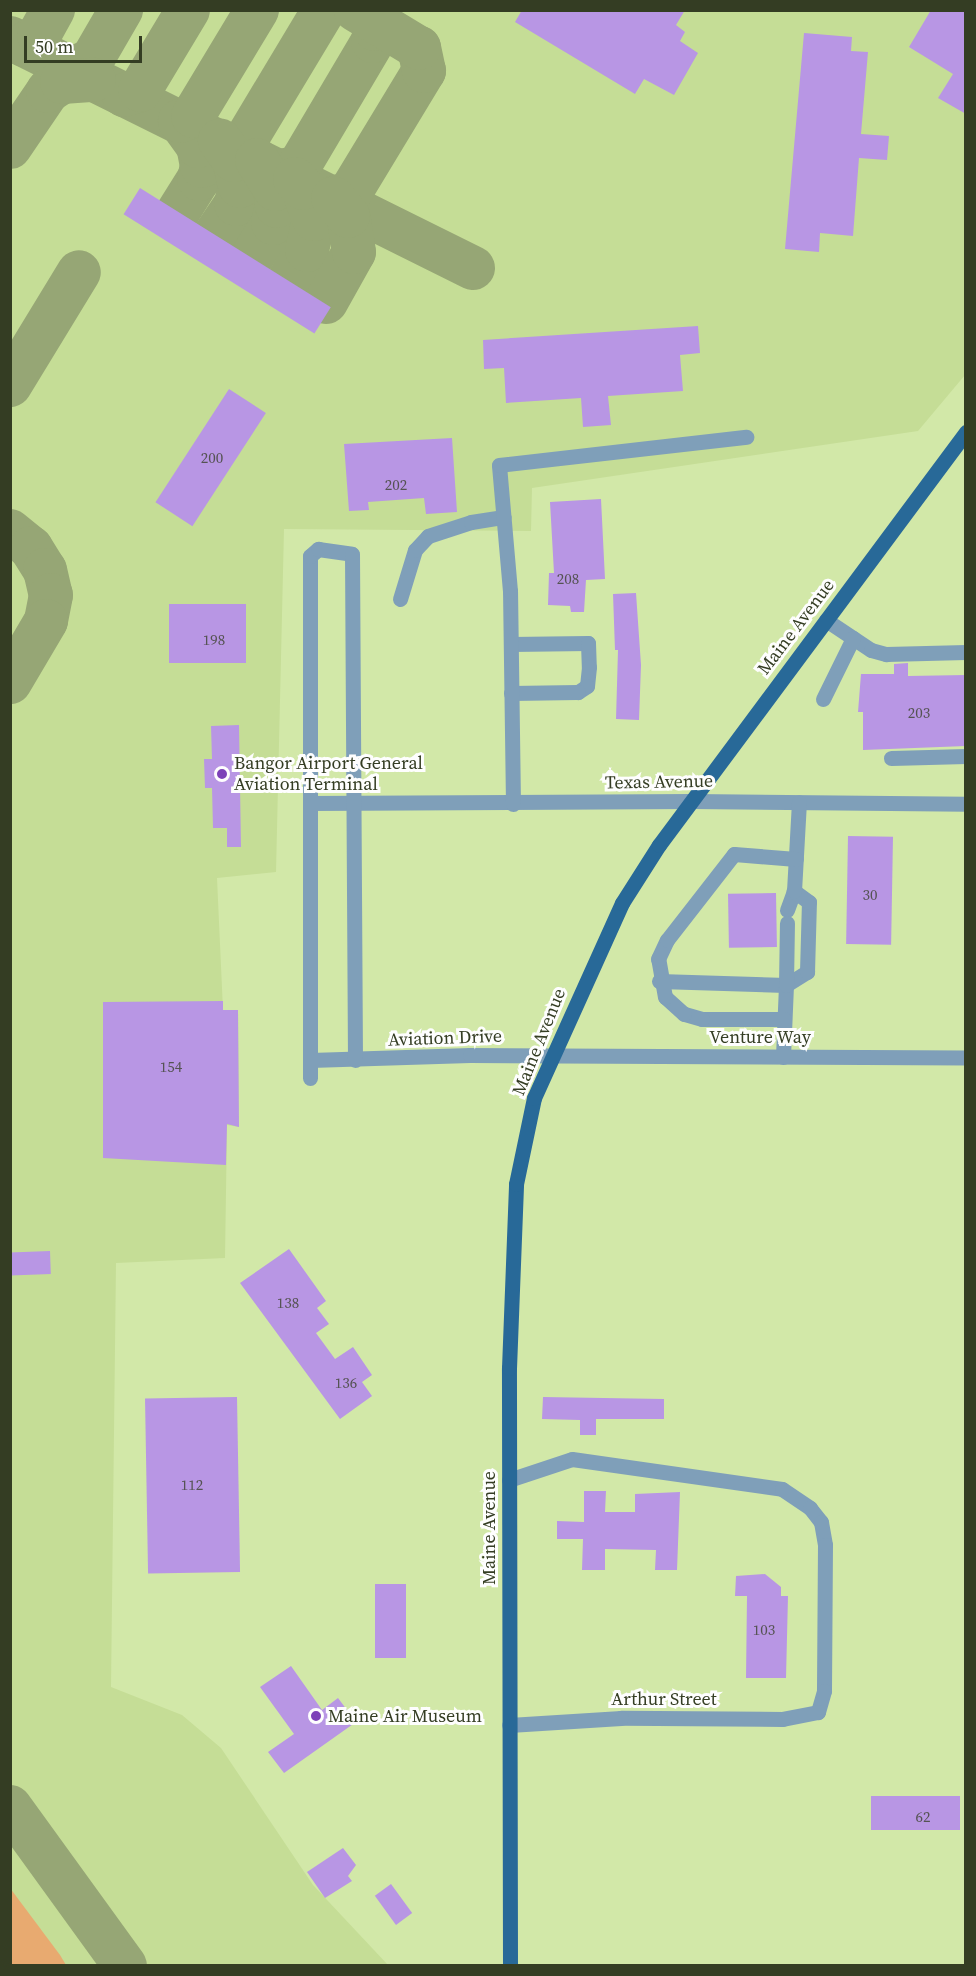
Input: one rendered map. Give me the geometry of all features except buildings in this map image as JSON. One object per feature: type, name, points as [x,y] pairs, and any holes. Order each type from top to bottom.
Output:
[{"type":"main road","name":"Maine Avenue","points":[[510,1965],[509,1480],[516,1184],[534,1098],[622,903],[692,801],[966,432]]},
{"type":"street","points":[[513,804],[511,644],[499,465],[746,437]]},
{"type":"street","points":[[400,599],[415,550],[428,537],[471,522],[504,517]]},
{"type":"street","points":[[310,1078],[310,556],[318,549],[352,554],[355,1060]]},
{"type":"street","points":[[826,620],[871,650],[886,654],[966,652]]},
{"type":"street","points":[[824,699],[853,638]]},
{"type":"street","points":[[511,644],[588,643],[589,667],[586,686],[578,692],[511,693]]},
{"type":"street","points":[[891,758],[966,756]]},
{"type":"street","name":"Texas Avenue","points":[[310,803],[513,804],[692,801],[966,804]]},
{"type":"street","points":[[783,1057],[787,916],[794,891],[799,802]]},
{"type":"street","points":[[784,1019],[702,1019],[684,1014],[665,997],[660,981],[658,959],[667,940],[734,854],[796,859]]},
{"type":"street","points":[[660,981],[786,985],[807,972],[809,902],[794,891]]},
{"type":"street","name":"Venture Way","points":[[554,1056],[966,1058]]},
{"type":"street","name":"Aviation Drive","points":[[310,1060],[554,1056]]},
{"type":"street","name":"Arthur Street","points":[[509,1480],[572,1459],[782,1489],[799,1498],[821,1522],[825,1545],[824,1691],[819,1712],[783,1719],[621,1718],[509,1725]]},
{"type":"shaded area","points":[[11,11],[965,11],[965,375],[918,431],[532,488],[531,531],[284,529],[276,872],[217,878],[223,1010],[238,1010],[239,1127],[227,1125],[225,1258],[116,1263],[111,1687],[182,1715],[221,1748],[313,1885],[388,1965],[11,1966]]},
{"type":"shaded area","points":[[10,1888],[60,1955],[66,1965],[11,1965]]},
{"type":"taxiway","points":[[24,45],[39,35],[53,10]]},
{"type":"taxiway","points":[[74,68],[92,60],[121,10]]},
{"type":"taxiway","points":[[124,95],[140,90],[188,10]]},
{"type":"taxiway","points":[[178,212],[199,179],[202,166],[198,146],[180,121],[193,116],[257,10]]},
{"type":"taxiway","points":[[229,146],[244,143],[324,10]]},
{"type":"taxiway","points":[[333,198],[350,193],[424,71],[419,48],[356,10]]},
{"type":"taxiway","points":[[279,171],[298,168],[373,41],[375,29],[371,20]]},
{"type":"taxiway","points":[[10,38],[473,268]]},
{"type":"taxiway","points":[[10,147],[48,91],[62,82],[94,80]]},
{"type":"taxiway","points":[[215,235],[236,204],[240,186],[234,160],[220,141]]},
{"type":"taxiway","points":[[252,257],[273,223],[277,206],[275,189],[257,160]]},
{"type":"taxiway","points":[[289,280],[307,250],[314,219],[303,188],[295,179]]},
{"type":"taxiway","points":[[326,302],[354,252],[348,216],[333,198]]},
{"type":"taxiway","points":[[10,385],[79,272]]},
{"type":"taxiway","points":[[10,531],[31,548],[45,570],[51,595],[46,621],[10,682]]},
{"type":"taxiway","points":[[10,1807],[125,1966]]},
{"type":"place","name":"Bangor Airport General Aviation Terminal","points":[[222,774]]},
{"type":"place","name":"Maine Air Museum","points":[[316,1716]]}]
